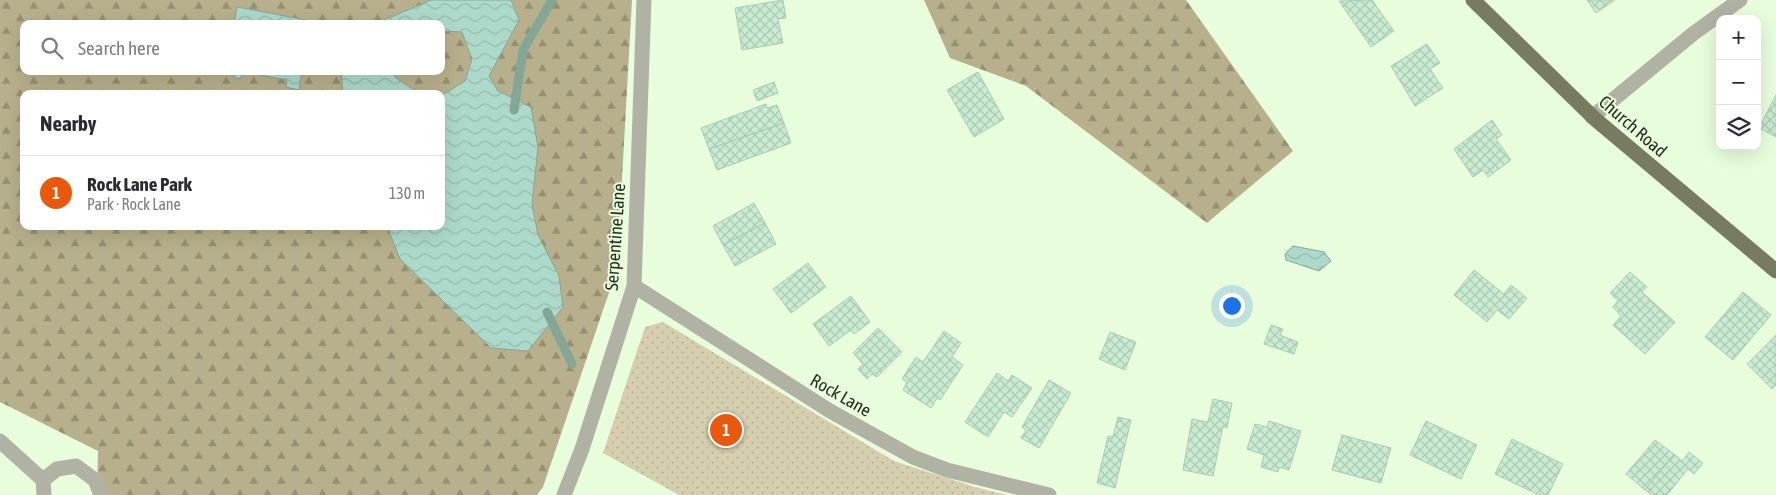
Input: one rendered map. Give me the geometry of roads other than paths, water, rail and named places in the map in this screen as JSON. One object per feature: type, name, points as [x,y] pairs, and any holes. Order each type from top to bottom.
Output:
[{"type":"main road","name":"Church Road","points":[[1473,0],[1592,117],[1776,271]]},
{"type":"street","name":"Serpentine Lane","points":[[564,495],[582,449],[634,286],[644,0]]},
{"type":"street","points":[[1592,117],[1694,33],[1740,0]]},
{"type":"street","name":"Rock Lane","points":[[634,286],[830,411],[913,457],[947,470],[1049,495]]},
{"type":"street","points":[[0,441],[44,488],[57,469],[76,466],[95,480],[101,495]]},
{"type":"water","points":[[431,0],[511,0],[519,20],[489,76],[498,91],[531,107],[538,147],[532,204],[538,235],[559,276],[563,307],[528,351],[491,348],[400,259],[389,230],[445,230],[445,94],[465,81],[472,59],[462,32],[445,31],[445,20],[384,20]]},
{"type":"water","points":[[237,7],[307,20],[235,20]]},
{"type":"water","points":[[234,75],[242,75],[240,79],[234,77]]},
{"type":"water","points":[[260,75],[301,75],[299,90],[286,87],[287,80]]},
{"type":"water","points":[[341,75],[394,75],[414,90],[343,90]]},
{"type":"water","points":[[1293,246],[1324,252],[1331,261],[1319,271],[1286,260],[1285,254]]},
{"type":"waterway","points":[[514,110],[523,50],[552,0]]},
{"type":"waterway","points":[[547,312],[572,364]]},
{"type":"place","name":"Rock Lane Park","points":[[726,430]]}]
